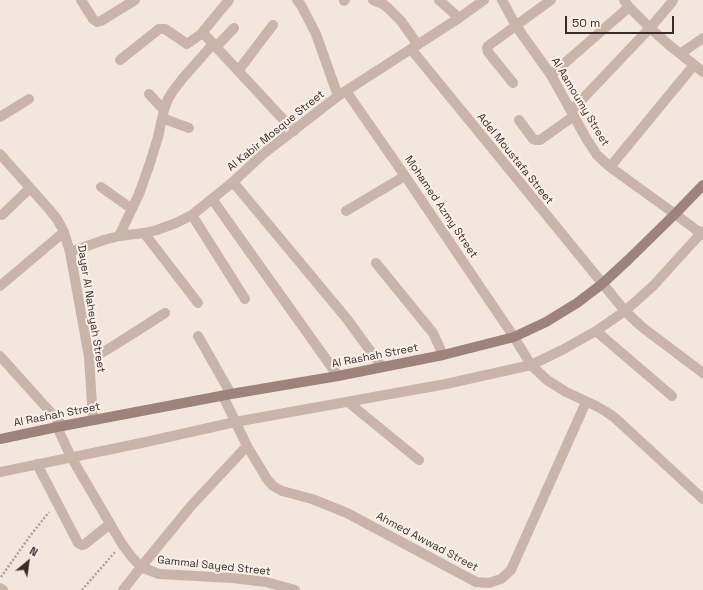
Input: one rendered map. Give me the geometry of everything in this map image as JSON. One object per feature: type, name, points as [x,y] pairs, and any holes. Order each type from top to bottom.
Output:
[{"type":"main road","name":"Al Rashah Street","points":[[0,439],[60,426],[338,376],[443,355],[514,337],[552,318],[602,284],[703,185]]},
{"type":"street","points":[[81,0],[94,21],[99,22],[135,0]]},
{"type":"street","points":[[120,60],[159,29],[165,29],[187,44],[201,34],[229,0]]},
{"type":"street","name":"Mohamed Azmy Street","points":[[297,0],[304,10],[316,34],[342,94],[405,176],[514,337],[531,365],[547,380],[566,392],[614,417],[703,500]]},
{"type":"street","name":"Adel Moustafa Street","points":[[373,0],[388,8],[401,21],[414,47],[625,312],[642,327],[703,373]]},
{"type":"street","points":[[439,0],[459,18]]},
{"type":"street","name":"Al Kabir Mosque Street","points":[[70,252],[119,236],[158,230],[176,224],[192,215],[233,182],[264,154],[342,94],[459,18],[484,0]]},
{"type":"street","name":"Al Aamoumy Street","points":[[502,0],[516,26],[551,75],[597,155],[610,167],[702,233]]},
{"type":"street","points":[[513,83],[489,54],[487,48],[551,0]]},
{"type":"street","points":[[519,120],[533,139],[540,140],[572,113],[674,0]]},
{"type":"street","points":[[551,75],[627,3],[650,28],[703,72]]},
{"type":"street","points":[[238,71],[273,25]]},
{"type":"street","points":[[119,236],[139,194],[158,137],[168,99],[176,87],[214,46],[234,28]]},
{"type":"street","points":[[201,34],[205,35],[294,131]]},
{"type":"street","points":[[680,54],[703,38]]},
{"type":"street","points":[[610,167],[694,66]]},
{"type":"street","points":[[149,94],[163,114],[189,128]]},
{"type":"street","points":[[0,117],[29,99]]},
{"type":"street","name":"Dayer Al Naheyah Street","points":[[0,154],[57,219],[64,232],[70,252],[89,356],[93,420]]},
{"type":"street","points":[[346,211],[405,176]]},
{"type":"street","points":[[233,182],[347,319],[382,367]]},
{"type":"street","points":[[101,187],[132,209]]},
{"type":"street","points":[[2,215],[30,188]]},
{"type":"street","points":[[212,199],[338,376]]},
{"type":"street","points":[[192,215],[245,299]]},
{"type":"street","points":[[0,286],[64,232]]},
{"type":"street","points":[[144,233],[198,303]]},
{"type":"street","points":[[0,472],[235,422],[446,384],[531,365],[596,331],[625,312],[653,286],[702,233]]},
{"type":"street","points":[[376,263],[436,338],[443,355]]},
{"type":"street","points":[[89,356],[103,352],[165,313]]},
{"type":"street","points":[[596,331],[672,396]]},
{"type":"street","name":"Ahmed Awwad Street","points":[[198,336],[227,395],[235,422],[266,479],[273,486],[282,491],[312,499],[347,513],[476,582],[489,583],[501,579],[511,570],[586,402]]},
{"type":"street","name":"Gammal Sayed Street","points":[[0,356],[60,426],[71,457],[122,544],[141,567],[160,574],[232,578],[266,582],[295,590]]},
{"type":"street","points":[[348,402],[419,460]]},
{"type":"street","points":[[123,590],[191,506],[247,446]]},
{"type":"street","points":[[37,464],[78,543],[85,544],[110,524]]},
{"type":"path","points":[[0,578],[57,502]]},
{"type":"path","points":[[82,590],[122,544]]}]
